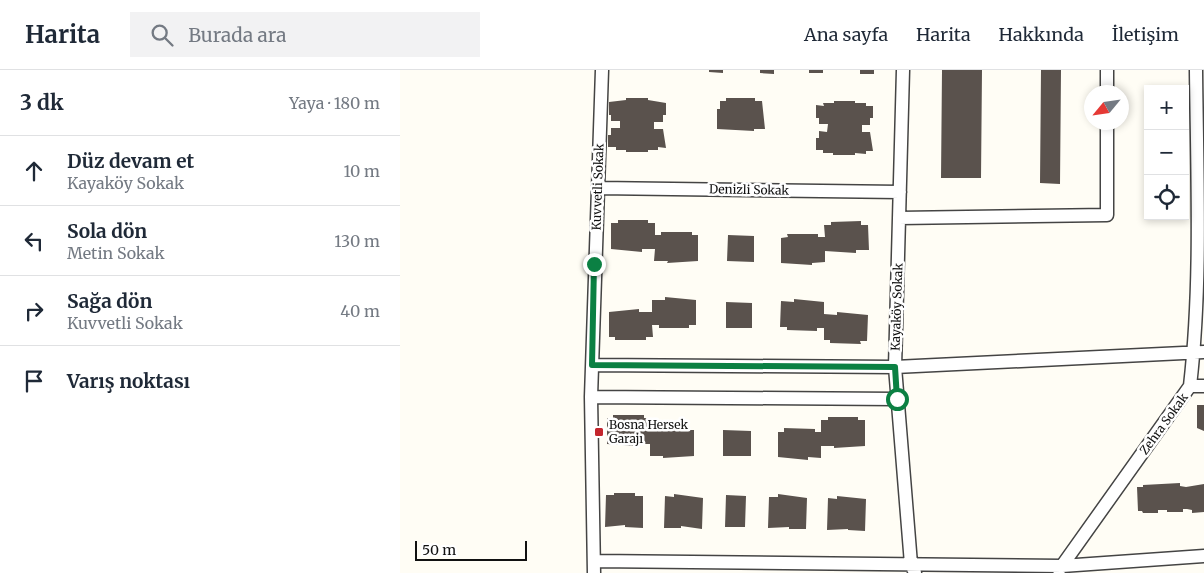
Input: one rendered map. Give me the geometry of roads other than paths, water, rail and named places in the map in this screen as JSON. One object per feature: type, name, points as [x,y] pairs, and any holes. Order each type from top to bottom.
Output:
[{"type":"street","name":"Kuvvetli Sokak","points":[[595,567],[591,397],[602,70]]},
{"type":"street","name":"Kayaköy Sokak","points":[[902,70],[895,367],[913,569]]},
{"type":"street","points":[[1107,70],[1107,85]]},
{"type":"street","name":"Zehra Sokak","points":[[1060,570],[1190,386],[1199,352],[1201,175],[1196,70]]},
{"type":"street","points":[[899,218],[1107,215],[1107,130]]},
{"type":"street","name":"Denizli Sokak","points":[[599,188],[900,192]]},
{"type":"street","points":[[592,365],[895,367],[1199,352]]},
{"type":"street","points":[[1190,386],[1204,386]]},
{"type":"street","points":[[591,397],[897,399]]},
{"type":"street","points":[[595,567],[1060,570],[1204,556]]},
{"type":"place","name":"Bosna Hersek Garajı","points":[[599,432]]}]
